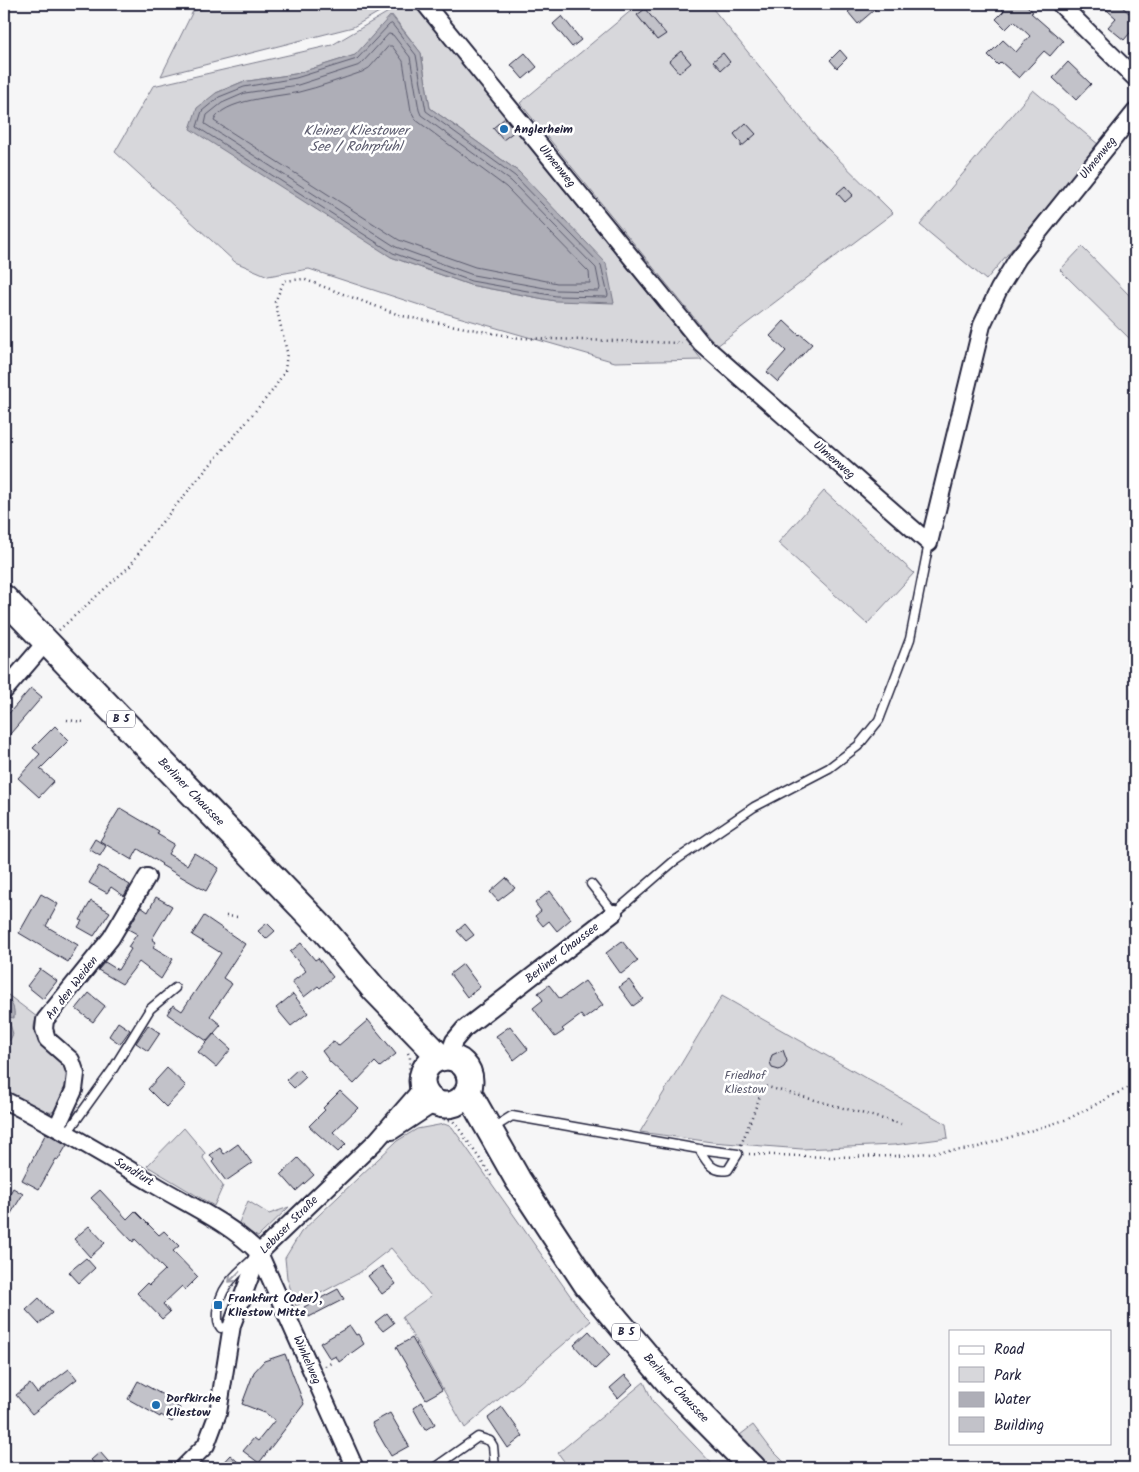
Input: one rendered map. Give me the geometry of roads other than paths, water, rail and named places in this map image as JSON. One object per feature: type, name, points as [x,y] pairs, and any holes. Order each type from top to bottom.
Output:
[{"type":"main road","name":"Berliner Chaussee","points":[[4,598],[324,930],[374,989],[434,1066]]},
{"type":"main road","points":[[460,1062],[468,1072],[470,1085],[453,1100],[426,1095],[434,1066],[460,1062]]},
{"type":"main road","name":"Berliner Chaussee","points":[[453,1100],[489,1130],[518,1180],[587,1285],[671,1385],[753,1468]]},
{"type":"main road","name":"Berliner Chaussee","points":[[453,1100],[518,1180]]},
{"type":"street","name":"Ulmenweg","points":[[425,4],[701,343],[929,543],[982,325],[999,289],[1018,258],[1135,112]]},
{"type":"street","points":[[1060,4],[1135,78]]},
{"type":"street","points":[[4,691],[46,642]]},
{"type":"street","name":"An den Weiden","points":[[62,1130],[74,1090],[76,1074],[71,1060],[47,1039],[44,1029],[45,1020],[111,938],[146,877]]},
{"type":"street","name":"Berliner Chaussee","points":[[434,1066],[464,1029],[614,913]]},
{"type":"street","name":"Lebuser Straße","points":[[183,1468],[206,1445],[218,1413],[232,1325],[259,1253],[377,1140],[417,1094],[434,1066]]},
{"type":"street","name":"Sandfurt","points":[[4,1100],[62,1130],[220,1223],[259,1253]]},
{"type":"street","name":"Lebuser Straße","points":[[377,1140],[427,1108],[453,1100]]},
{"type":"street","name":"Winkelweg","points":[[259,1253],[356,1468]]},
{"type":"lane","points":[[591,884],[614,913],[673,862],[754,807],[829,768],[858,746],[879,720],[910,639],[929,543]]},
{"type":"lane","points":[[62,1130],[113,1069],[150,1009],[175,988]]},
{"type":"lane","points":[[489,1130],[512,1116],[699,1149],[738,1154],[728,1170],[721,1171],[709,1166],[699,1149]]},
{"type":"lane","points":[[434,1468],[478,1437],[490,1441],[495,1468]]},
{"type":"water","name":"Kleiner Kliestower See / Rohrpfuhl","points":[[391,15],[421,53],[430,108],[519,172],[606,263],[614,303],[555,301],[470,285],[391,257],[190,129],[197,108],[216,93],[242,82],[295,74],[355,55]]},
{"type":"water","points":[[4,998],[13,1006],[14,1012],[14,1018],[8,1017],[13,1034],[10,1040],[4,1040]]},
{"type":"place","name":"Anglerheim","points":[[504,129]]},
{"type":"place","name":"Frankfurt (Oder), Kliestow Mitte","points":[[218,1305]]},
{"type":"place","name":"Dorfkirche Kliestow","points":[[156,1405]]},
{"type":"park label","name":"Friedhof Kliestow","points":[[745,1082]]}]
